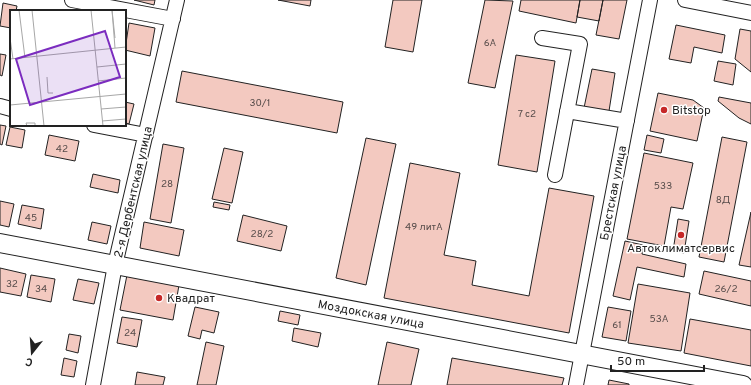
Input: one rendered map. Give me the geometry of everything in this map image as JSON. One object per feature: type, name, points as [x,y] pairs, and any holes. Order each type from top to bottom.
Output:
[{"type":"main road","name":"Моздокская улица","points":[[0,243],[582,354],[678,379],[743,385]]},
{"type":"street","points":[[72,0],[125,10]]},
{"type":"street","name":"2-я Дербентская улица","points":[[93,385],[115,265],[177,0]]},
{"type":"street","name":"Брестская улица","points":[[576,385],[650,0]]},
{"type":"street","points":[[685,0],[751,13]]},
{"type":"street","points":[[126,10],[173,19]]},
{"type":"street","points":[[542,38],[580,44],[555,175]]},
{"type":"street","points":[[0,106],[10,109]]},
{"type":"street","points":[[567,111],[627,121]]},
{"type":"street","points":[[99,126],[146,135]]},
{"type":"building","points":[[134,0],[155,0],[154,5]]},
{"type":"building","points":[[278,0],[311,0],[310,6]]},
{"type":"building","points":[[393,0],[422,0],[413,52],[385,47]]},
{"type":"building","points":[[485,0],[513,1],[495,88],[468,83]]},
{"type":"building","points":[[521,0],[580,0],[576,23],[519,11]]},
{"type":"building","points":[[580,0],[603,0],[599,21],[577,17]]},
{"type":"building","points":[[603,0],[627,0],[619,39],[596,35]]},
{"type":"building","points":[[3,3],[17,6],[16,10],[10,10],[10,28],[0,26]]},
{"type":"building","points":[[129,23],[155,28],[150,56],[126,50]]},
{"type":"building","points":[[676,25],[725,35],[722,53],[694,47],[691,63],[669,59]]},
{"type":"building","points":[[740,29],[751,31],[751,72],[735,59]]},
{"type":"building","points":[[0,54],[6,55],[2,76],[0,75]]},
{"type":"building","points":[[516,55],[555,61],[537,172],[498,165]]},
{"type":"building","points":[[718,61],[736,64],[733,85],[714,81]]},
{"type":"building","points":[[592,69],[615,73],[609,111],[584,108]]},
{"type":"building","points":[[182,71],[343,102],[337,133],[176,102]]},
{"type":"building","points":[[658,93],[693,100],[704,108],[697,141],[650,131]]},
{"type":"building","points":[[719,97],[751,103],[751,124],[739,118],[718,101]]},
{"type":"building","points":[[126,102],[134,104],[129,124],[126,123]]},
{"type":"building","points":[[0,125],[6,126],[2,145],[0,144]]},
{"type":"building","points":[[10,127],[25,130],[22,148],[6,145]]},
{"type":"building","points":[[49,135],[79,141],[75,161],[45,155]]},
{"type":"building","points":[[647,135],[664,139],[661,153],[644,150]]},
{"type":"building","points":[[722,137],[747,142],[724,262],[699,257]]},
{"type":"building","points":[[366,138],[396,144],[366,285],[336,278]]},
{"type":"building","points":[[163,144],[184,148],[171,223],[150,219]]},
{"type":"building","points":[[224,148],[243,152],[232,203],[212,199]]},
{"type":"building","points":[[644,153],[693,163],[683,209],[671,207],[664,246],[627,239]]},
{"type":"building","points":[[410,163],[460,173],[444,255],[476,261],[472,285],[529,296],[549,188],[594,196],[569,333],[384,298]]},
{"type":"building","points":[[93,174],[120,180],[118,193],[90,187]]},
{"type":"building","points":[[0,201],[14,204],[9,227],[0,225]]},
{"type":"building","points":[[214,202],[230,205],[229,210],[213,207]]},
{"type":"building","points":[[22,205],[44,209],[41,229],[18,224]]},
{"type":"building","points":[[751,212],[751,267],[739,265]]},
{"type":"building","points":[[243,215],[287,226],[281,251],[237,241]]},
{"type":"building","points":[[678,219],[689,221],[684,253],[673,251]]},
{"type":"building","points":[[92,222],[111,226],[107,244],[88,240]]},
{"type":"building","points":[[144,222],[184,230],[179,256],[140,248]]},
{"type":"building","points":[[625,241],[643,245],[642,254],[686,264],[684,277],[637,267],[630,300],[613,296]]},
{"type":"building","points":[[0,268],[26,274],[21,296],[0,292]]},
{"type":"building","points":[[704,271],[751,281],[751,306],[699,294]]},
{"type":"building","points":[[31,275],[55,279],[51,302],[27,297]]},
{"type":"building","points":[[127,275],[179,285],[173,320],[120,310]]},
{"type":"building","points":[[78,279],[99,283],[94,304],[73,300]]},
{"type":"building","points":[[638,284],[690,293],[681,351],[628,343]]},
{"type":"building","points":[[195,307],[219,312],[214,333],[202,330],[200,339],[188,336]]},
{"type":"building","points":[[608,307],[631,311],[626,341],[602,337]]},
{"type":"building","points":[[280,311],[300,315],[298,325],[278,321]]},
{"type":"building","points":[[122,317],[142,320],[137,347],[117,343]]},
{"type":"building","points":[[690,319],[751,330],[751,366],[684,353]]},
{"type":"building","points":[[294,328],[321,333],[318,347],[292,341]]},
{"type":"building","points":[[69,334],[81,336],[78,353],[66,350]]},
{"type":"building","points":[[206,342],[224,346],[216,385],[197,385]]},
{"type":"building","points":[[387,342],[419,349],[411,385],[378,385]]},
{"type":"building","points":[[64,358],[77,361],[74,377],[61,375]]},
{"type":"building","points":[[452,358],[564,378],[562,385],[447,385]]},
{"type":"building","points":[[137,372],[165,377],[163,385],[135,385]]},
{"type":"building","points":[[609,380],[629,384],[629,385],[608,385]]},
{"type":"place","name":"Bitstop","points":[[664,110]]},
{"type":"place","name":"Автоклиматсервис","points":[[681,235]]},
{"type":"place","name":"Квадрат","points":[[159,298]]}]
